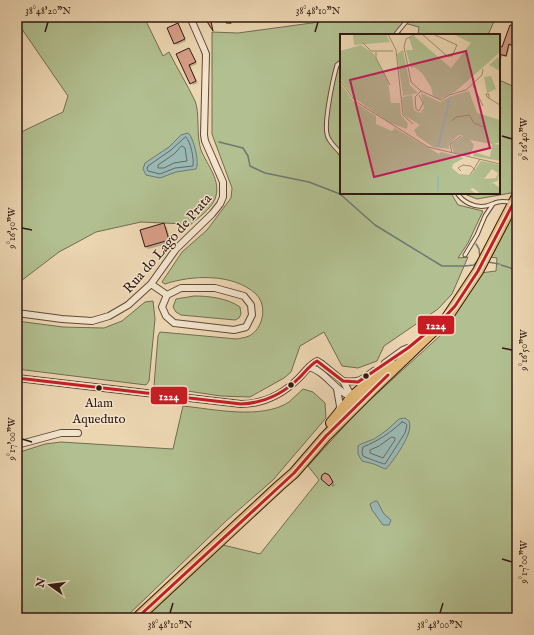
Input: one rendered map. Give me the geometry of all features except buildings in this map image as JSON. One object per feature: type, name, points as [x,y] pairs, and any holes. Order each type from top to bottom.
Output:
[{"type":"main road","points":[[326,436],[367,394],[446,319],[478,271],[515,199]]},
{"type":"main road","points":[[279,486],[352,397],[442,320],[455,306]]},
{"type":"main road","points":[[352,397],[367,394]]},
{"type":"main road","points":[[136,618],[294,473],[346,411],[352,397]]},
{"type":"street","name":"Rua do Lago de Prata","points":[[17,314],[92,321],[110,316],[128,305],[151,284],[176,249],[212,214],[223,197],[223,182],[205,141],[204,135],[206,54],[190,17]]},
{"type":"street","points":[[151,284],[167,295]]},
{"type":"street","points":[[180,288],[215,288],[244,296],[251,305],[252,316],[246,326],[234,330],[174,323],[166,316],[162,307],[167,295],[180,288]]},
{"type":"street","points":[[343,381],[358,382],[408,348]]},
{"type":"street","points":[[17,378],[250,404],[278,395],[295,382],[309,367],[317,362],[322,364],[343,381],[352,397]]},
{"type":"street","points":[[309,367],[320,372],[345,395],[352,397]]},
{"type":"street","points":[[337,389],[340,406],[339,413]]},
{"type":"street","points":[[17,445],[61,432],[78,433]]},
{"type":"lane","points":[[396,34],[410,17]]},
{"type":"lane","points":[[340,63],[337,65],[334,75],[327,120],[327,134],[329,139],[340,153]]},
{"type":"lane","points":[[458,194],[470,204],[482,206],[515,199]]},
{"type":"lane","points":[[466,255],[477,236],[485,216],[493,204]]},
{"type":"green space","points":[[17,17],[144,17],[163,56],[169,52],[195,101],[201,150],[213,173],[217,186],[215,199],[204,213],[190,225],[141,222],[96,232],[59,252],[17,284],[17,134],[63,112],[68,96],[17,22]]},
{"type":"green space","points":[[335,17],[496,17],[488,34],[418,34],[419,27],[404,23],[399,34],[340,34],[340,194],[452,194],[458,205],[483,211],[468,243],[458,258],[468,257],[452,294],[438,309],[384,346],[377,361],[358,368],[342,366],[324,332],[300,346],[291,372],[284,378],[250,397],[221,396],[154,386],[158,336],[160,332],[237,339],[247,337],[254,333],[258,328],[261,323],[263,311],[260,299],[256,294],[247,287],[236,282],[224,279],[200,278],[187,279],[165,284],[162,282],[182,252],[207,230],[231,198],[232,188],[212,134],[212,32],[238,33],[334,20]]},
{"type":"green space","points":[[500,80],[517,88],[517,180],[511,193],[477,199],[464,194],[500,194]]},
{"type":"green space","points":[[517,207],[517,618],[143,618],[223,545],[260,554],[319,480],[308,466],[359,410],[443,333],[480,273],[496,271],[497,258],[489,257]]},
{"type":"green space","points":[[194,296],[212,297],[229,301],[240,307],[241,314],[239,318],[235,320],[181,315],[176,312],[173,307],[176,299]]},
{"type":"green space","points":[[153,301],[155,319],[149,381],[146,385],[17,369],[17,321],[63,327],[104,328],[122,321],[145,302]]},
{"type":"green space","points":[[303,389],[313,392],[325,403],[326,418],[273,480],[226,521],[125,618],[17,618],[17,453],[45,444],[61,442],[173,449],[183,406],[237,412],[265,411],[289,402]]},
{"type":"water","points":[[188,133],[192,139],[195,150],[197,161],[196,169],[176,172],[160,178],[146,175],[143,169],[145,163],[169,147],[181,135]]},
{"type":"water","points":[[405,418],[409,421],[409,432],[403,445],[387,468],[385,469],[362,461],[358,454],[358,446],[374,439],[399,419]]},
{"type":"water","points":[[377,501],[384,514],[391,520],[389,525],[383,525],[372,510],[370,504]]},
{"type":"waterway","points":[[219,142],[243,148],[248,156],[250,166],[265,173],[309,182],[340,194],[375,225],[442,266],[474,265],[480,258],[479,249],[476,244]]},
{"type":"waterway","points":[[488,262],[499,264]]},
{"type":"waterway","points":[[501,265],[517,270]]},
{"type":"transit line","name":"1224","points":[[17,378],[241,404],[258,402],[273,397],[293,384],[317,361],[343,381],[358,382],[408,348],[442,320],[455,306],[478,271],[517,196]]},
{"type":"transit line","name":"1224","points":[[137,618],[294,473],[326,436],[388,375]]},
{"type":"place","name":"Alam Aqueduto","points":[[99,388]]}]
